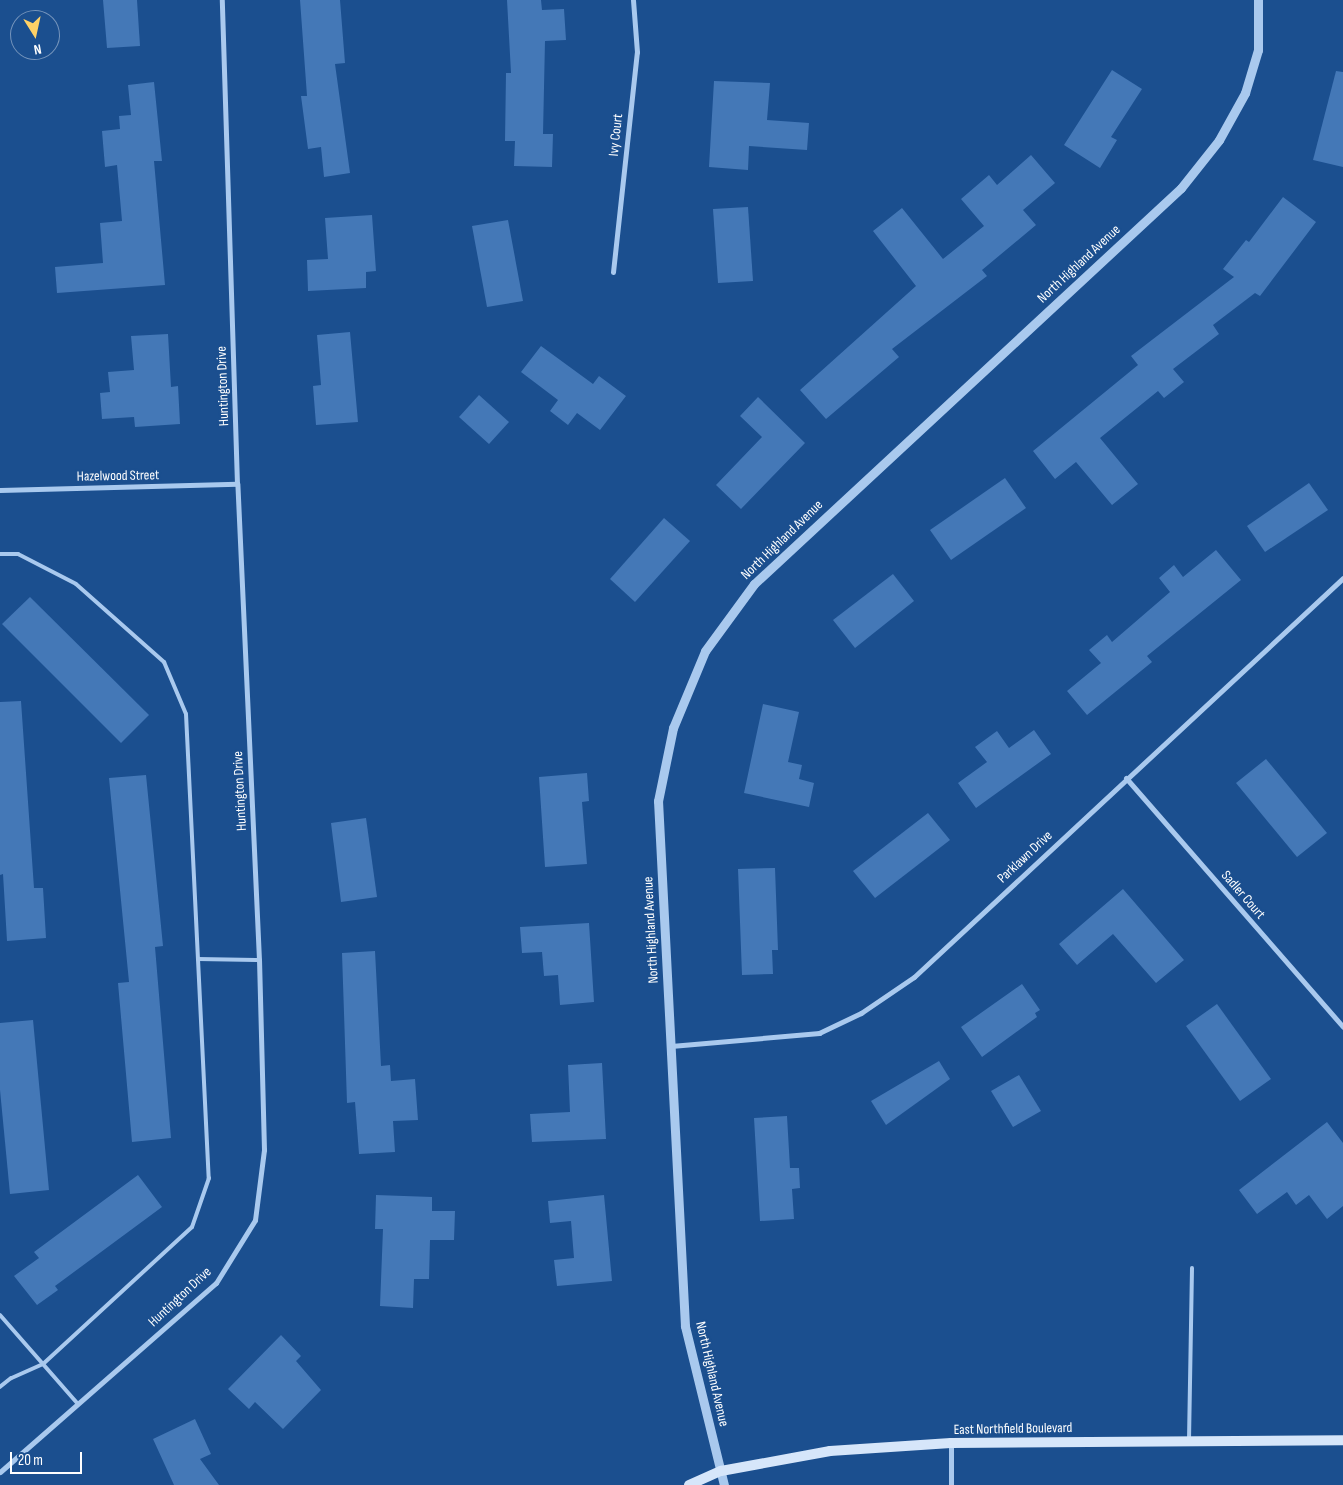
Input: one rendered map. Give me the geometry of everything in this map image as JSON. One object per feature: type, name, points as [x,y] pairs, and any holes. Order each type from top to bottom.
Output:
[{"type":"main road","name":"East Northfield Boulevard","points":[[689,1485],[721,1471],[830,1452],[951,1443],[1343,1440]]},
{"type":"street","name":"Huntington Drive","points":[[0,1472],[216,1283],[256,1220],[264,1150],[259,960],[237,484],[222,0]]},
{"type":"street","name":"Ivy Court","points":[[613,272],[637,52],[633,0]]},
{"type":"street","name":"North Highland Avenue","points":[[724,1485],[685,1326],[658,801],[674,728],[705,651],[754,584],[1181,188],[1219,140],[1245,93],[1258,50],[1258,0]]},
{"type":"street","name":"Hazelwood Street","points":[[0,490],[237,484]]},
{"type":"street","name":"Parklawn Drive","points":[[671,1046],[819,1033],[861,1013],[914,977],[1343,578]]},
{"type":"street","name":"Sadler Court","points":[[1126,778],[1343,1027]]},
{"type":"street","points":[[951,1443],[951,1485]]},
{"type":"lane","points":[[0,554],[18,554],[76,584],[164,662],[186,714],[209,1178],[192,1227],[43,1364],[11,1378],[0,1387]]},
{"type":"lane","points":[[198,960],[259,960]]},
{"type":"lane","points":[[1189,1441],[1192,1268]]},
{"type":"lane","points":[[0,1315],[78,1404]]},
{"type":"building","points":[[103,0],[137,0],[140,46],[107,48]]},
{"type":"building","points":[[300,0],[340,0],[345,63],[335,64],[350,173],[324,177],[321,147],[308,149],[301,96],[307,96]]},
{"type":"building","points":[[507,0],[541,0],[542,10],[564,9],[566,40],[545,41],[543,134],[553,134],[552,167],[514,166],[515,141],[505,141],[506,73],[511,73]]},
{"type":"building","points":[[1112,70],[1142,89],[1111,137],[1117,140],[1100,168],[1064,145]]},
{"type":"building","points":[[1336,71],[1343,72],[1343,167],[1313,160]]},
{"type":"building","points":[[714,81],[770,83],[767,120],[809,123],[807,150],[749,146],[748,170],[709,167]]},
{"type":"building","points":[[154,82],[162,161],[154,161],[165,285],[57,293],[55,267],[103,263],[100,223],[122,221],[117,165],[105,167],[102,131],[120,129],[119,116],[131,115],[128,85]]},
{"type":"building","points":[[1031,155],[1055,183],[1023,210],[1036,225],[982,270],[987,276],[892,349],[899,357],[826,419],[800,390],[916,286],[873,231],[902,208],[943,259],[984,226],[961,199],[989,175],[997,185]]},
{"type":"building","points":[[1283,197],[1316,222],[1260,296],[1255,293],[1213,325],[1219,334],[1173,369],[1184,382],[1164,398],[1158,391],[1100,438],[1138,484],[1112,505],[1076,462],[1055,479],[1033,451],[1138,365],[1131,356],[1234,277],[1223,269],[1246,240],[1249,242]]},
{"type":"building","points":[[748,207],[753,281],[718,283],[713,209]]},
{"type":"building","points":[[372,215],[376,271],[366,272],[366,288],[308,291],[307,260],[328,259],[325,218]]},
{"type":"building","points":[[508,220],[523,301],[487,307],[472,226]]},
{"type":"building","points":[[350,332],[358,422],[316,425],[313,386],[321,385],[317,335]]},
{"type":"building","points":[[168,334],[171,387],[178,386],[180,424],[135,427],[134,417],[102,419],[100,393],[110,392],[108,372],[134,370],[131,336]]},
{"type":"building","points":[[541,346],[593,384],[599,376],[626,396],[600,430],[577,413],[568,425],[550,411],[558,400],[521,372]]},
{"type":"building","points":[[479,395],[509,422],[489,444],[459,417]]},
{"type":"building","points":[[758,397],[805,443],[741,509],[716,485],[762,437],[740,416]]},
{"type":"building","points":[[1005,478],[1026,508],[951,560],[930,530]]},
{"type":"building","points":[[1309,483],[1328,510],[1265,552],[1247,526]]},
{"type":"building","points":[[664,518],[690,541],[635,602],[610,579]]},
{"type":"building","points":[[1216,550],[1241,580],[1147,656],[1152,662],[1087,715],[1067,691],[1101,663],[1089,650],[1107,635],[1112,642],[1170,592],[1159,578],[1174,565],[1183,577]]},
{"type":"building","points":[[893,574],[914,601],[855,648],[833,620]]},
{"type":"building","points":[[30,597],[149,715],[121,743],[2,624]]},
{"type":"building","points":[[21,701],[34,888],[43,888],[46,938],[7,941],[3,874],[0,875],[0,702]]},
{"type":"building","points":[[763,704],[799,712],[788,762],[802,765],[799,779],[814,783],[809,807],[744,793]]},
{"type":"building","points":[[1034,730],[1051,754],[976,808],[958,783],[987,762],[975,747],[997,731],[1009,748]]},
{"type":"building","points":[[1266,759],[1327,833],[1297,857],[1236,783]]},
{"type":"building","points":[[587,773],[589,801],[582,802],[587,864],[545,867],[539,777]]},
{"type":"building","points":[[146,775],[163,946],[155,947],[171,1138],[132,1142],[118,983],[129,982],[109,778]]},
{"type":"building","points":[[928,813],[950,840],[875,898],[853,871]]},
{"type":"building","points":[[366,818],[377,897],[341,902],[331,823]]},
{"type":"building","points":[[775,868],[778,950],[772,950],[773,974],[742,975],[738,869]]},
{"type":"building","points":[[1123,889],[1184,960],[1156,983],[1113,934],[1077,965],[1059,944]]},
{"type":"building","points":[[589,923],[594,1002],[560,1005],[558,975],[544,976],[542,952],[522,953],[520,927]]},
{"type":"building","points":[[375,951],[381,1066],[390,1065],[391,1081],[415,1079],[418,1120],[393,1121],[395,1152],[359,1154],[355,1102],[347,1103],[342,953]]},
{"type":"building","points":[[1022,984],[1040,1010],[1035,1013],[1037,1017],[982,1057],[961,1027]]},
{"type":"building","points":[[1217,1004],[1271,1079],[1240,1101],[1186,1026]]},
{"type":"building","points":[[33,1020],[49,1190],[10,1194],[0,1090],[0,1023]]},
{"type":"building","points":[[939,1061],[950,1079],[886,1125],[871,1101]]},
{"type":"building","points":[[602,1063],[606,1139],[532,1142],[530,1114],[570,1112],[568,1065]]},
{"type":"building","points":[[1019,1075],[1041,1111],[1013,1127],[991,1091]]},
{"type":"building","points":[[787,1116],[790,1168],[799,1168],[800,1188],[792,1189],[794,1219],[760,1221],[754,1118]]},
{"type":"building","points":[[1327,1122],[1343,1143],[1343,1206],[1327,1219],[1309,1195],[1296,1205],[1287,1192],[1257,1214],[1239,1190]]},
{"type":"building","points":[[138,1175],[162,1207],[55,1286],[58,1290],[37,1305],[14,1276],[39,1258],[34,1252]]},
{"type":"building","points":[[376,1195],[432,1197],[432,1211],[455,1211],[454,1240],[430,1240],[429,1279],[414,1279],[413,1308],[380,1306],[383,1229],[375,1229]]},
{"type":"building","points":[[604,1195],[612,1281],[557,1286],[554,1260],[574,1258],[571,1221],[550,1223],[548,1201]]},
{"type":"building","points":[[281,1335],[301,1356],[296,1361],[321,1390],[283,1429],[255,1402],[249,1409],[228,1389]]},
{"type":"building","points":[[195,1419],[211,1454],[200,1459],[219,1485],[174,1485],[153,1439]]}]
